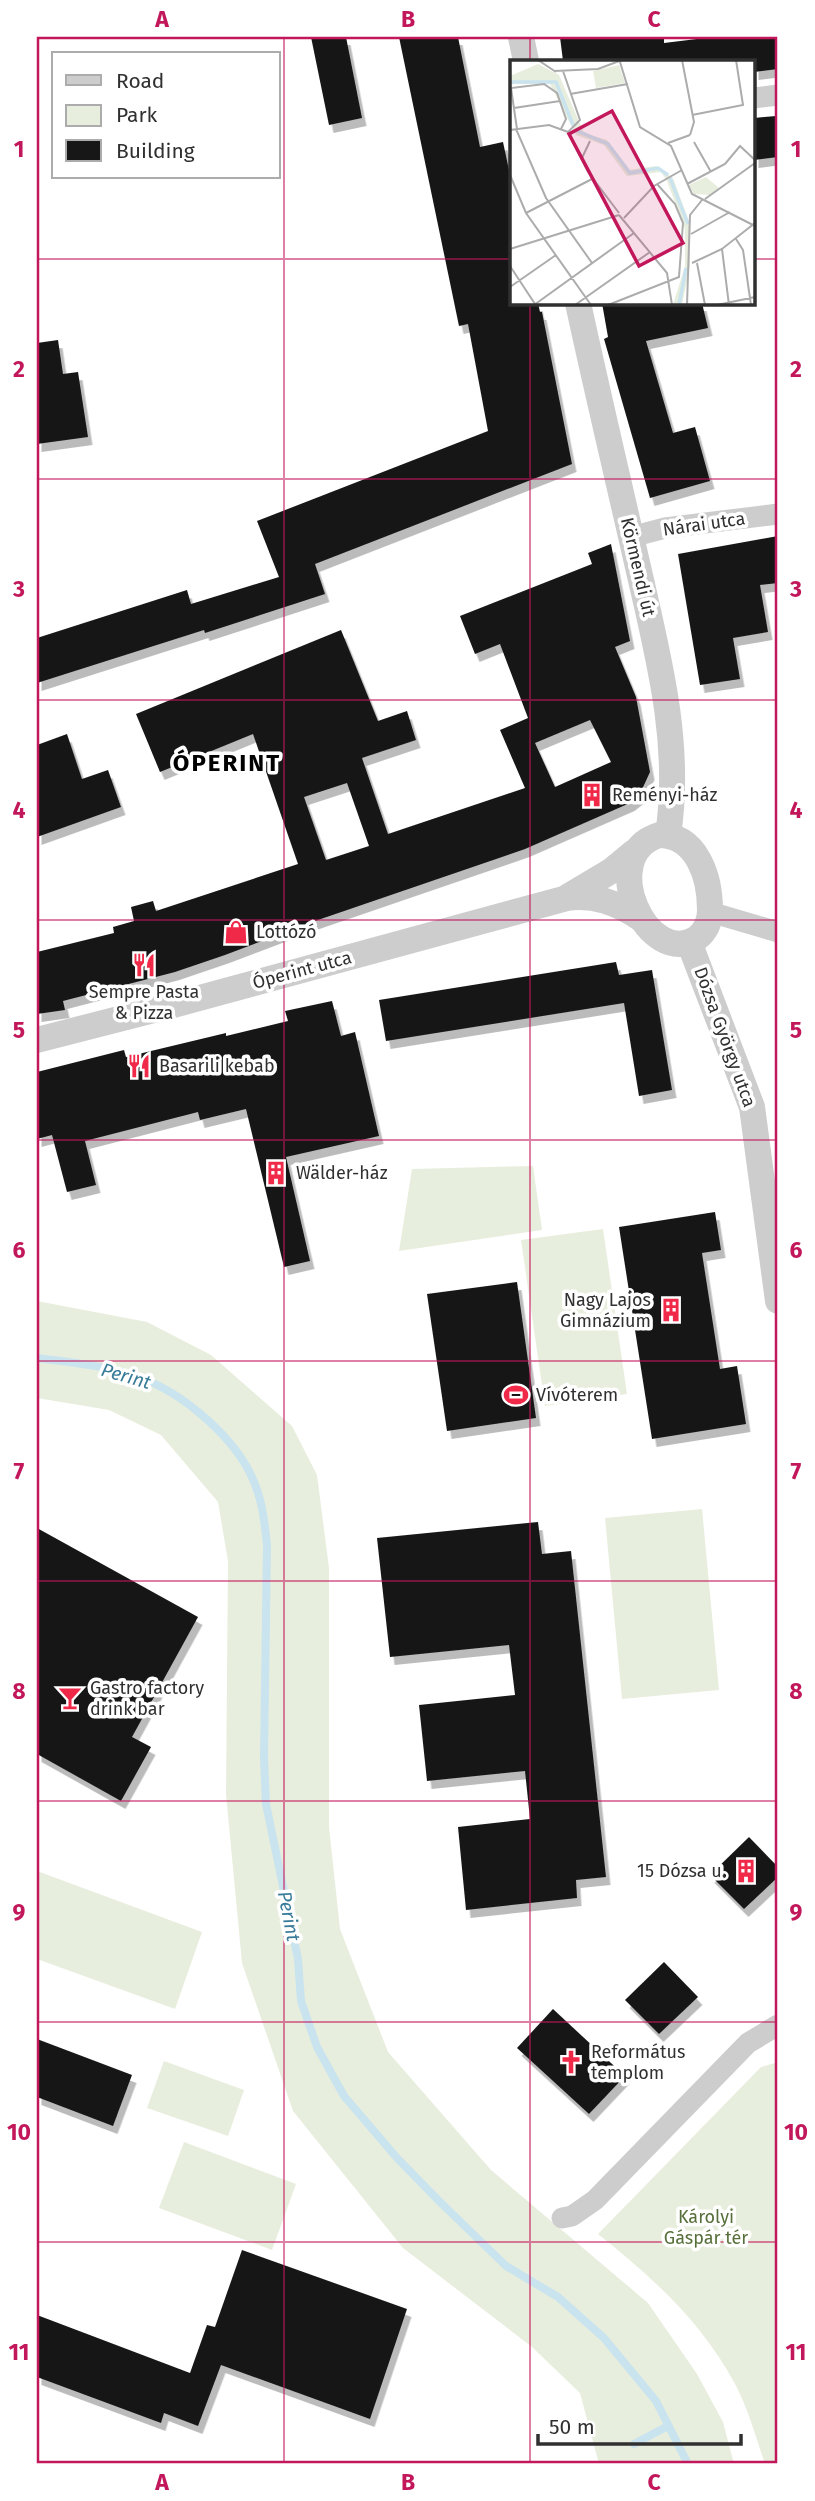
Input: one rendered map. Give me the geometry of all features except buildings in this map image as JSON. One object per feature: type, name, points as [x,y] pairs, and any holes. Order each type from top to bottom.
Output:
[{"type":"street","points":[[522,37],[526,60]]},
{"type":"street","points":[[756,98],[778,95]]},
{"type":"street","name":"Körmendi út","points":[[578,304],[659,664],[669,726],[674,793],[668,835]]},
{"type":"street","name":"Nárai utca","points":[[631,537],[665,528],[778,514]]},
{"type":"street","points":[[668,835],[678,838],[694,851],[705,875],[710,912],[704,932],[690,942],[679,944],[670,943],[640,918],[630,889],[629,875],[634,852],[647,839],[668,835]]},
{"type":"street","name":"Óperint utca","points":[[567,898],[611,872],[634,852]]},
{"type":"street","name":"Óperint utca","points":[[37,1040],[567,898],[606,900],[640,918]]},
{"type":"street","points":[[710,912],[778,932]]},
{"type":"street","name":"Dózsa György utca","points":[[690,942],[752,1107],[778,1301]]},
{"type":"street","points":[[562,2218],[572,2216],[595,2200],[748,2043],[778,2025]]},
{"type":"green space","points":[[533,1166],[542,1230],[399,1251],[412,1169]]},
{"type":"green space","points":[[603,1229],[627,1394],[545,1406],[521,1240]]},
{"type":"green space","points":[[37,1301],[147,1322],[211,1355],[292,1426],[317,1475],[329,1568],[329,1827],[340,1929],[388,2052],[491,2170],[648,2303],[697,2374],[723,2422],[734,2464],[599,2464],[580,2393],[532,2347],[403,2248],[293,2111],[242,1963],[226,1794],[228,1561],[218,1502],[161,1435],[109,1410],[37,1398]]},
{"type":"green space","points":[[702,1509],[719,1690],[622,1699],[605,1518]]},
{"type":"green space","points":[[37,1871],[202,1932],[175,2009],[37,1959]]},
{"type":"green space","points":[[164,2061],[244,2090],[228,2136],[147,2108]]},
{"type":"green space","name":"Károlyi Gáspár tér","points":[[778,2062],[778,2461],[765,2464],[740,2393],[707,2340],[656,2284],[598,2234],[761,2067]]},
{"type":"green space","points":[[184,2142],[296,2184],[272,2250],[159,2208]]},
{"type":"waterway","name":"Perint","points":[[37,1358],[84,1364],[151,1382],[190,1405],[225,1437],[239,1455],[258,1493],[267,1546],[264,1758],[266,1804],[298,1959],[301,2001],[317,2047],[344,2096],[397,2158],[439,2201],[506,2266],[558,2297],[604,2338],[656,2401],[688,2464]]},
{"type":"waterway","points":[[634,2444],[668,2426]]},
{"type":"place","name":"Reményi-ház","points":[[592,795]]},
{"type":"place","name":"Lottózó","points":[[236,932]]},
{"type":"place","name":"Sempre Pasta & Pizza","points":[[144,965]]},
{"type":"place","name":"Basarili kebab","points":[[139,1066]]},
{"type":"place","name":"Wälder-ház","points":[[276,1173]]},
{"type":"place","name":"Nagy Lajos Gimnázium","points":[[671,1310]]},
{"type":"place","name":"Vívóterem","points":[[516,1395]]},
{"type":"place","name":"Gastro factory drink bar","points":[[70,1698]]},
{"type":"place","name":"15 Dózsa u.","points":[[746,1871]]},
{"type":"place","name":"Református templom","points":[[571,2062]]},
{"type":"district","name":"ÓPERINT","points":[[227,763]]}]
